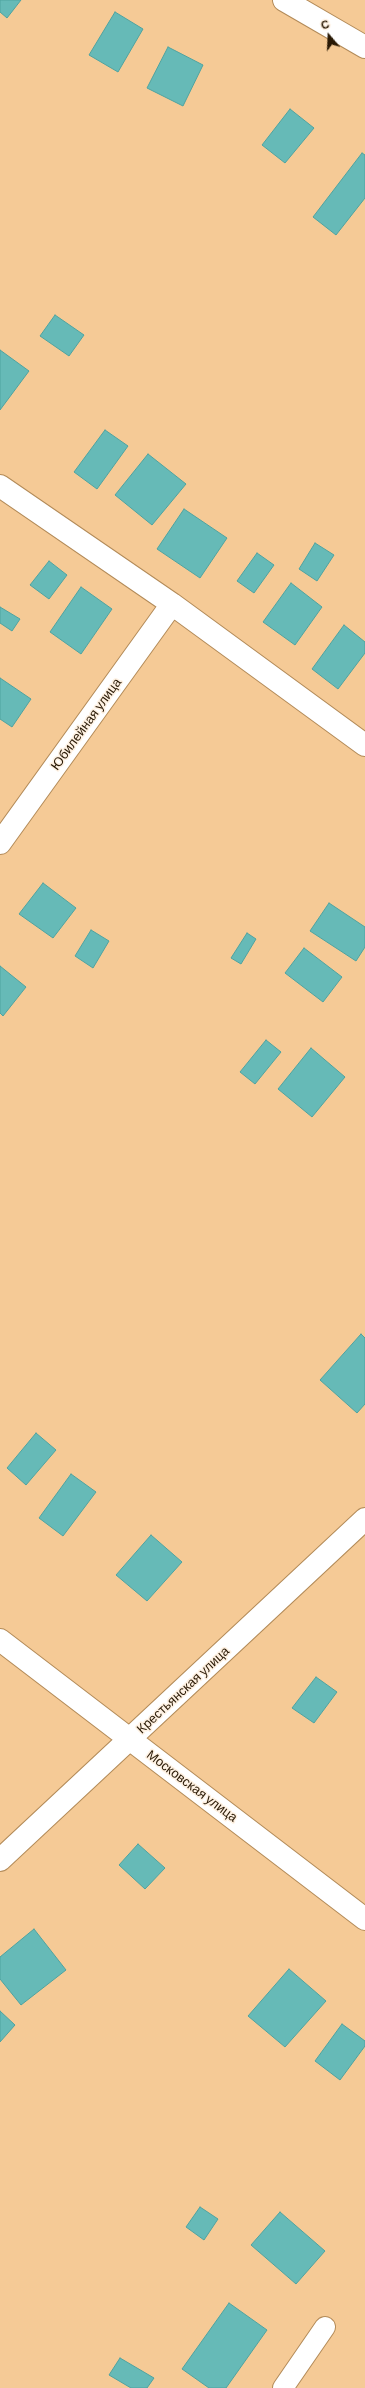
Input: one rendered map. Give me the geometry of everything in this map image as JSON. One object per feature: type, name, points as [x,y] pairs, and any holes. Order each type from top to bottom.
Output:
[{"type":"street","points":[[284,0],[365,47]]},
{"type":"street","points":[[0,486],[172,604],[365,745]]},
{"type":"street","name":"Юбилейная улица","points":[[0,843],[172,604]]},
{"type":"street","name":"Крестьянская улица","points":[[0,1860],[365,1519]]},
{"type":"street","name":"Московская улица","points":[[0,1640],[365,1919]]},
{"type":"lane","points":[[283,2388],[325,2327]]},
{"type":"building","points":[[0,0],[21,0],[7,18],[0,12]]},
{"type":"building","points":[[115,12],[143,29],[118,72],[89,55]]},
{"type":"building","points":[[168,47],[203,65],[183,106],[147,88]]},
{"type":"building","points":[[290,109],[314,128],[285,163],[262,145]]},
{"type":"building","points":[[362,153],[365,155],[365,198],[336,235],[313,217]]},
{"type":"building","points":[[55,315],[84,335],[69,356],[40,336]]},
{"type":"building","points":[[0,350],[29,371],[0,410]]},
{"type":"building","points":[[105,430],[128,446],[97,489],[74,472]]},
{"type":"building","points":[[148,454],[186,484],[152,525],[115,495]]},
{"type":"building","points":[[184,509],[227,538],[200,578],[157,549]]},
{"type":"building","points":[[315,543],[334,555],[317,581],[299,569]]},
{"type":"building","points":[[257,553],[274,565],[254,593],[237,581]]},
{"type":"building","points":[[49,561],[67,575],[49,599],[30,585]]},
{"type":"building","points":[[291,583],[322,607],[295,645],[263,622]]},
{"type":"building","points":[[81,587],[112,609],[81,654],[50,632]]},
{"type":"building","points":[[0,607],[20,619],[12,631],[0,623]]},
{"type":"building","points":[[344,625],[365,642],[365,653],[338,689],[312,669]]},
{"type":"building","points":[[0,678],[31,699],[12,727],[0,719]]},
{"type":"building","points":[[43,883],[76,908],[53,938],[19,914]]},
{"type":"building","points":[[329,903],[365,927],[365,947],[356,961],[310,931]]},
{"type":"building","points":[[91,930],[109,941],[93,968],[75,956]]},
{"type":"building","points":[[247,933],[256,939],[241,964],[231,958]]},
{"type":"building","points":[[304,948],[342,977],[323,1002],[285,973]]},
{"type":"building","points":[[0,966],[26,987],[3,1016],[0,1013]]},
{"type":"building","points":[[266,1040],[281,1052],[255,1084],[240,1072]]},
{"type":"building","points":[[311,1048],[345,1077],[312,1117],[278,1089]]},
{"type":"building","points":[[361,1334],[365,1338],[365,1404],[357,1413],[320,1380]]},
{"type":"building","points":[[36,1433],[56,1450],[26,1485],[7,1468]]},
{"type":"building","points":[[71,1474],[96,1492],[63,1536],[39,1518]]},
{"type":"building","points":[[151,1535],[182,1562],[147,1601],[116,1575]]},
{"type":"building","points":[[316,1677],[337,1692],[314,1723],[292,1708]]},
{"type":"building","points":[[138,1844],[165,1868],[145,1889],[119,1865]]},
{"type":"building","points":[[34,1929],[66,1970],[21,2005],[0,1979],[0,1957]]},
{"type":"building","points":[[289,1969],[326,2001],[285,2047],[248,2016]]},
{"type":"building","points":[[0,2011],[15,2025],[0,2042]]},
{"type":"building","points":[[342,2024],[365,2041],[365,2046],[340,2080],[315,2061]]},
{"type":"building","points":[[200,2207],[218,2219],[204,2240],[186,2227]]},
{"type":"building","points":[[280,2212],[325,2251],[296,2284],[251,2245]]},
{"type":"building","points":[[229,2303],[267,2330],[226,2388],[209,2388],[182,2369]]},
{"type":"building","points":[[120,2358],[154,2378],[147,2388],[131,2388],[109,2375]]}]
